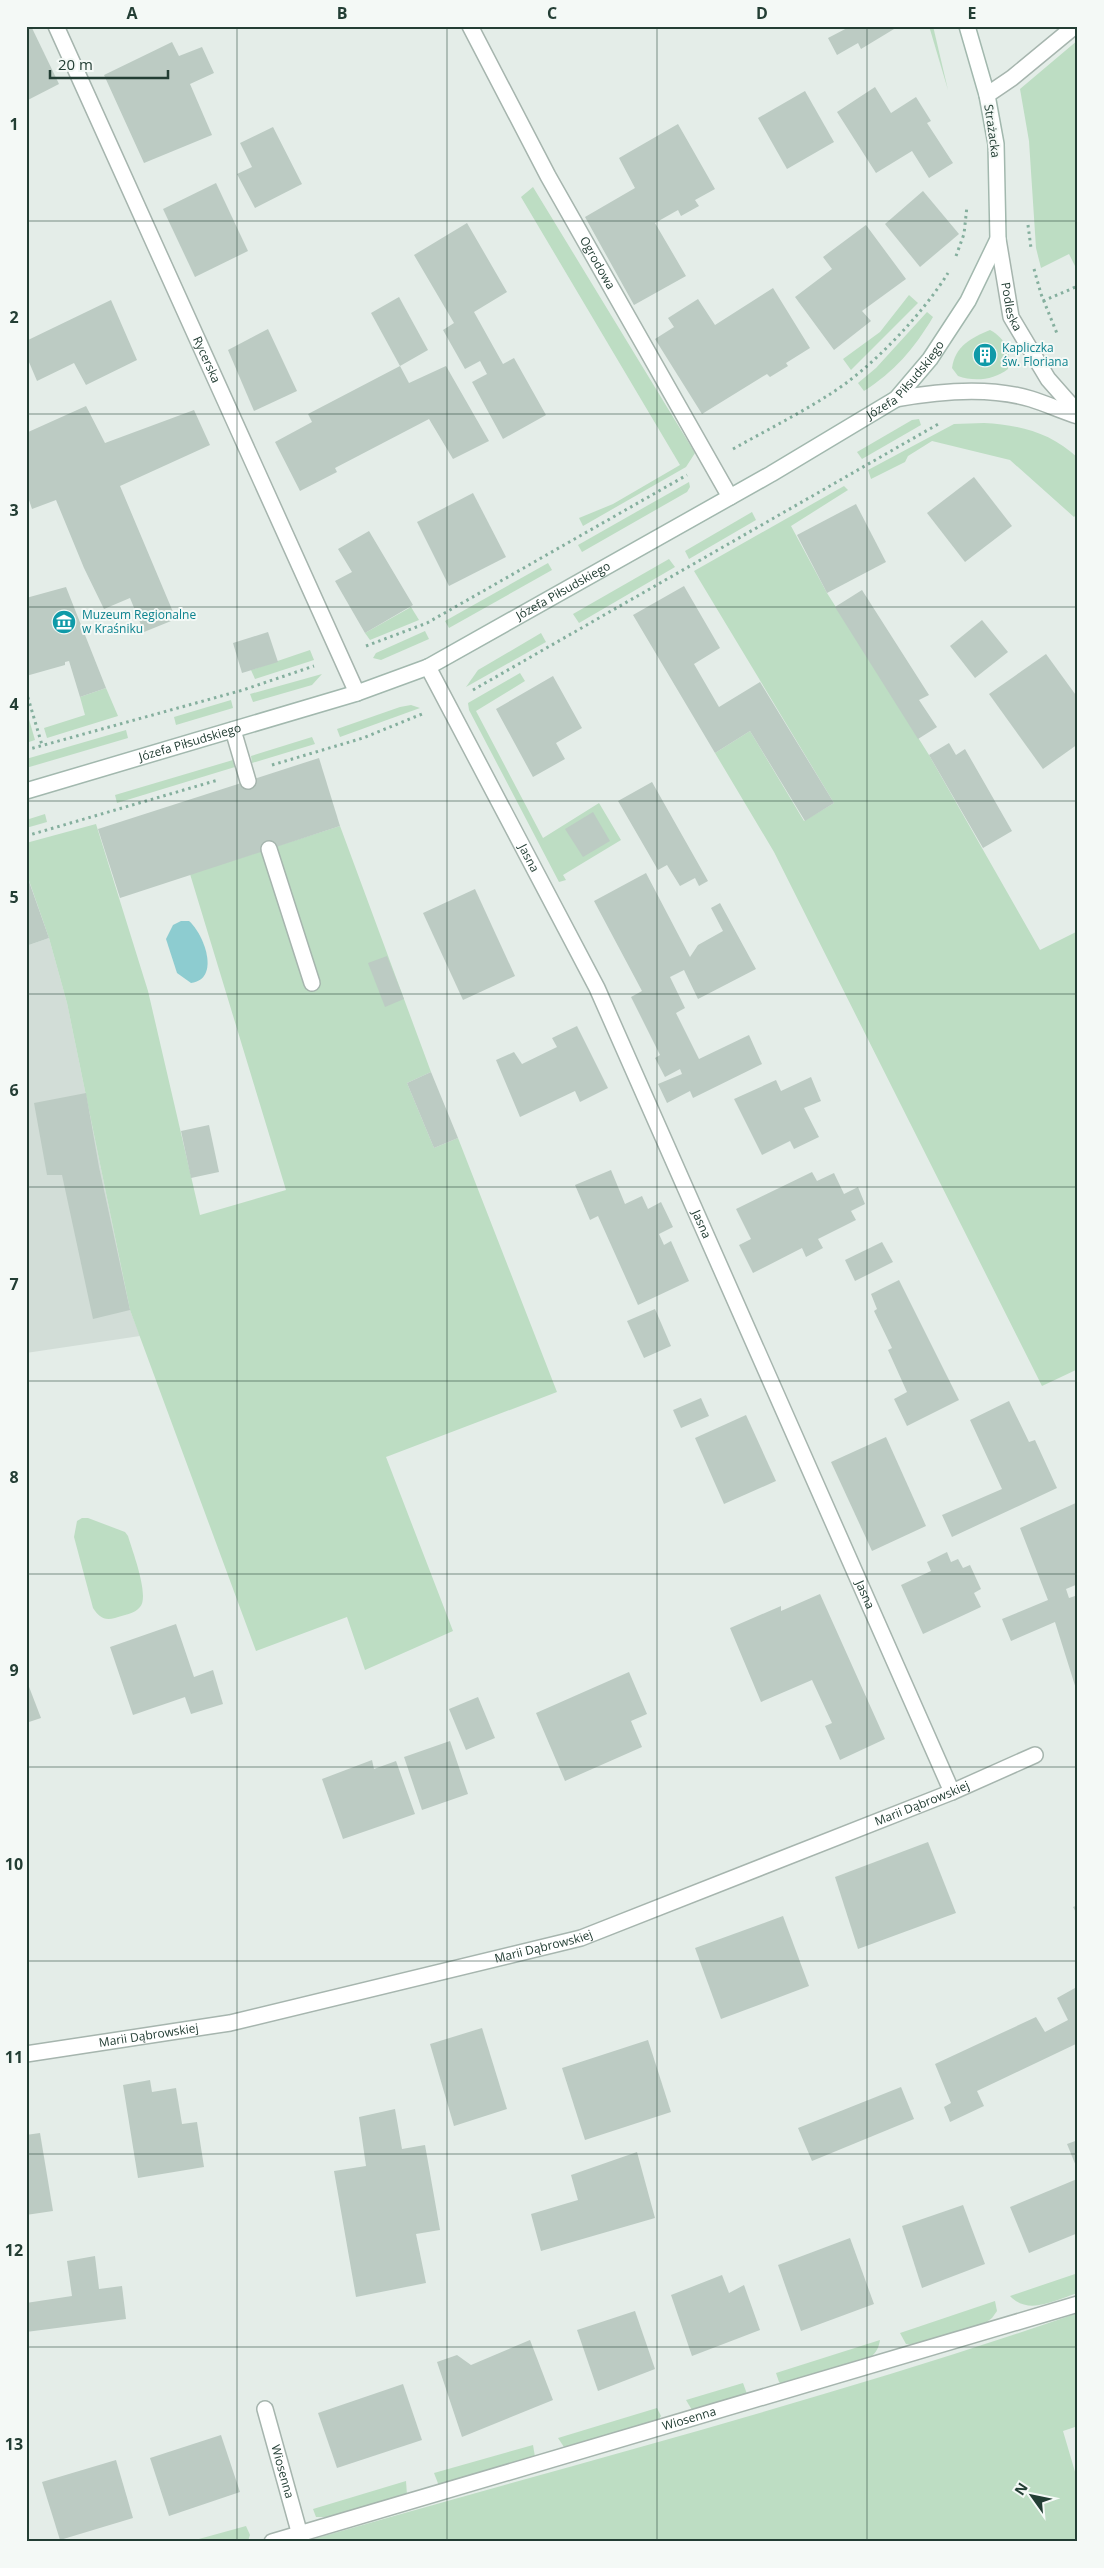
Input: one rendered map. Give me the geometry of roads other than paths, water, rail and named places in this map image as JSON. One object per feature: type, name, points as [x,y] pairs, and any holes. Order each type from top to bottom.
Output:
[{"type":"street","name":"Rycerska","points":[[56,26],[357,693]]},
{"type":"street","name":"Ogrodowa","points":[[470,26],[548,176],[730,497]]},
{"type":"street","name":"Strażacka","points":[[967,26],[987,95],[996,144],[998,239]]},
{"type":"street","points":[[987,95],[1012,78],[1075,26]]},
{"type":"street","name":"Podleska","points":[[998,239],[1011,317],[1048,379],[1078,415]]},
{"type":"street","name":"Józefa Piłsudskiego","points":[[26,791],[357,693],[428,667],[730,497],[896,400],[930,360],[968,301],[998,239]]},
{"type":"street","points":[[896,400],[934,392],[994,393],[1029,398],[1078,415]]},
{"type":"street","name":"Jasna","points":[[428,667],[597,988],[952,1792]]},
{"type":"street","points":[[233,730],[248,781]]},
{"type":"street","points":[[269,849],[312,982]]},
{"type":"street","name":"Marii Dąbrowskiej","points":[[26,2054],[230,2023],[581,1938],[952,1792],[1035,1756]]},
{"type":"street","name":"Wiosenna","points":[[272,2542],[1078,2304]]},
{"type":"street","name":"Wiosenna","points":[[265,2409],[300,2535]]},
{"type":"water","points":[[181,921],[189,921],[195,927],[207,955],[208,965],[205,973],[200,980],[191,983],[177,973],[166,939],[173,925]]},
{"type":"place","name":"Kapliczka św. Floriana","points":[[985,355]]},
{"type":"place","name":"Muzeum Regionalne w Kraśniku","points":[[64,622]]}]
